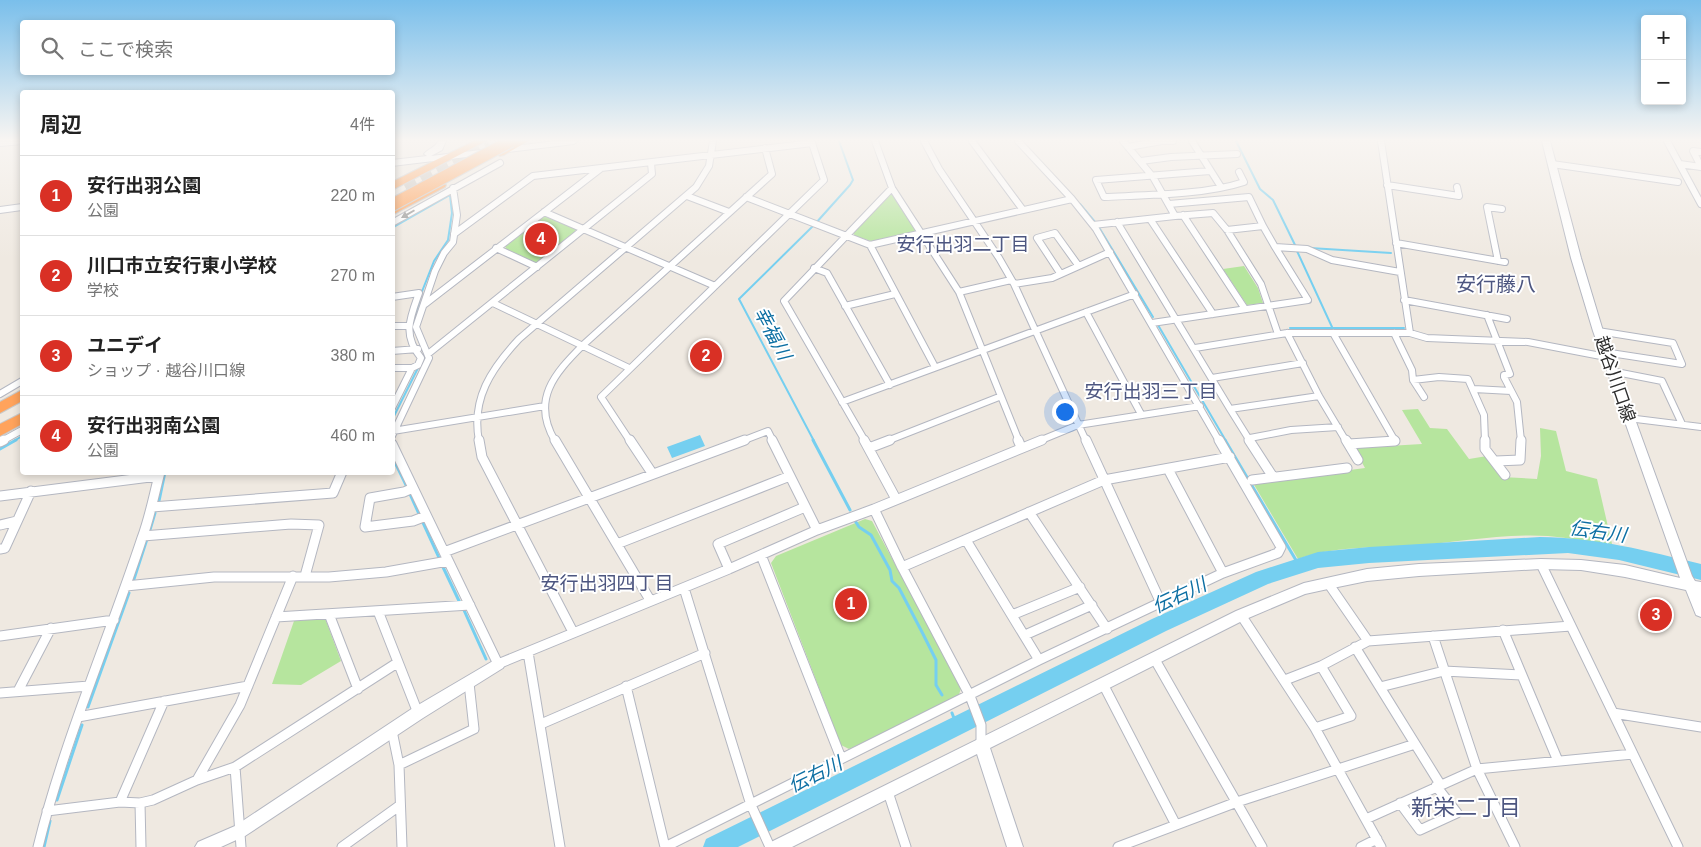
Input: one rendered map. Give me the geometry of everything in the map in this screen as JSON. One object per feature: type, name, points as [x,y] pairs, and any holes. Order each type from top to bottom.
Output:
[{"type":"highway","points":[[395,194],[421,181]]},
{"type":"highway","points":[[395,204],[441,181]]},
{"type":"highway","points":[[395,209],[449,181]]},
{"type":"highway","points":[[395,190],[404,185]]},
{"type":"highway","points":[[395,209],[421,193]]},
{"type":"highway","points":[[0,408],[20,396]]},
{"type":"highway","points":[[0,413],[20,402]]},
{"type":"highway","points":[[0,426],[20,414]]},
{"type":"highway","points":[[0,431],[20,419]]},
{"type":"street","points":[[395,221],[467,181]]},
{"type":"street","points":[[454,234],[527,181]]},
{"type":"street","points":[[425,304],[585,181]]},
{"type":"street","points":[[428,354],[644,181]]},
{"type":"street","points":[[573,632],[482,457],[476,416],[484,389],[494,369],[509,350],[687,196],[700,181]]},
{"type":"street","points":[[650,600],[549,430],[545,406],[548,390],[562,366],[583,345],[765,181]]},
{"type":"street","points":[[652,473],[601,397],[823,181]]},
{"type":"street","points":[[889,181],[892,188],[959,292],[999,397],[1021,447]]},
{"type":"street","points":[[947,181],[1012,282],[1162,603]]},
{"type":"street","points":[[1001,181],[1023,210]]},
{"type":"street","points":[[626,686],[665,847],[841,758],[970,697],[1039,660],[1162,603],[1223,572],[1278,553],[1281,547],[1110,252],[1093,225],[1055,181]]},
{"type":"street","points":[[1096,181],[1104,197],[1164,194],[1232,186],[1244,182],[1243,181]]},
{"type":"street","points":[[1154,181],[1175,216]]},
{"type":"street","points":[[1217,181],[1221,187]]},
{"type":"street","points":[[1386,181],[1410,333]]},
{"type":"street","name":"越谷川口線","points":[[1556,181],[1578,266],[1605,355],[1679,559],[1692,583],[1701,611]]},
{"type":"street","points":[[1668,181],[1678,182]]},
{"type":"street","points":[[1688,181],[1701,204]]},
{"type":"street","points":[[1690,184],[1701,185]]},
{"type":"street","points":[[441,185],[453,188]]},
{"type":"street","points":[[1387,185],[1459,196],[1457,187]]},
{"type":"street","points":[[395,430],[429,358],[416,327],[435,271],[444,253],[454,242],[457,215],[453,188]]},
{"type":"street","points":[[892,188],[784,301],[869,448],[896,500]]},
{"type":"street","points":[[687,196],[729,212]]},
{"type":"street","points":[[1152,323],[1308,300],[1275,247],[1249,197],[1169,204]]},
{"type":"street","points":[[746,198],[870,245],[1072,198]]},
{"type":"street","points":[[0,203],[20,201]]},
{"type":"street","points":[[0,210],[20,207]]},
{"type":"street","points":[[1396,243],[1501,262],[1487,207],[1502,209]]},
{"type":"street","points":[[544,212],[714,286]]},
{"type":"street","points":[[1093,225],[1213,213],[1227,230],[1261,284],[1278,334]]},
{"type":"street","points":[[1183,215],[1245,309]]},
{"type":"street","points":[[1150,219],[1213,314]]},
{"type":"street","points":[[1116,222],[1273,477]]},
{"type":"street","points":[[1227,230],[1263,226]]},
{"type":"street","points":[[1060,273],[1037,238],[1055,233],[1078,265]]},
{"type":"street","points":[[870,245],[935,367]]},
{"type":"street","points":[[1275,247],[1307,250],[1332,260],[1400,272]]},
{"type":"street","points":[[496,248],[537,267]]},
{"type":"street","points":[[959,292],[1012,282],[1052,278],[1110,252]]},
{"type":"street","points":[[814,268],[827,273],[890,385]]},
{"type":"street","points":[[395,297],[419,293],[408,330],[414,350],[421,358],[418,365],[412,368],[395,368]]},
{"type":"street","points":[[845,306],[895,294]]},
{"type":"street","points":[[842,402],[1135,294]]},
{"type":"street","points":[[1404,300],[1507,319]]},
{"type":"street","points":[[493,303],[629,368]]},
{"type":"street","points":[[1086,312],[1141,414]]},
{"type":"street","points":[[1487,315],[1510,374],[1504,375],[1504,377],[1517,402],[1520,420],[1520,460],[1496,461]]},
{"type":"street","points":[[395,326],[409,326]]},
{"type":"street","points":[[1195,348],[1287,333],[1410,333],[1427,338],[1496,340],[1543,344],[1605,355],[1682,364],[1673,343],[1598,331]]},
{"type":"street","points":[[1287,333],[1319,396],[1358,460]]},
{"type":"street","points":[[1333,333],[1395,441],[1349,444]]},
{"type":"street","points":[[1394,333],[1412,370],[1413,380],[1424,397]]},
{"type":"street","points":[[395,351],[414,350],[423,347]]},
{"type":"street","points":[[1212,378],[1303,363]]},
{"type":"street","points":[[395,402],[412,368]]},
{"type":"street","points":[[1611,371],[1662,381],[1682,424]]},
{"type":"street","points":[[1413,380],[1439,377],[1468,379],[1474,389],[1486,427],[1486,449],[1505,474]]},
{"type":"street","points":[[0,394],[20,382]]},
{"type":"street","points":[[1474,389],[1511,391]]},
{"type":"street","points":[[1230,408],[1319,396]]},
{"type":"street","points":[[869,448],[999,397]]},
{"type":"street","points":[[395,434],[476,416],[545,406]]},
{"type":"street","points":[[204,847],[240,831],[418,713],[469,684],[498,664],[650,600],[730,569],[817,530],[874,509],[1078,425],[1200,406]]},
{"type":"street","points":[[1628,418],[1701,427]]},
{"type":"street","points":[[1250,438],[1291,430],[1338,427]]},
{"type":"street","points":[[0,442],[20,431]]},
{"type":"street","points":[[444,552],[768,431],[817,530]]},
{"type":"street","points":[[395,452],[498,664]]},
{"type":"street","points":[[902,567],[1104,480],[1230,457]]},
{"type":"street","points":[[1168,468],[1223,572]]},
{"type":"street","points":[[1252,480],[1347,468]]},
{"type":"street","points":[[0,496],[151,475]]},
{"type":"street","points":[[38,847],[47,811],[78,717],[143,536],[159,475]]},
{"type":"street","points":[[152,507],[333,493],[341,475]]},
{"type":"street","points":[[617,544],[790,476]]},
{"type":"street","points":[[413,488],[404,492],[370,498],[365,527],[413,521],[426,516]]},
{"type":"street","points":[[0,549],[5,548],[31,491]]},
{"type":"street","points":[[730,569],[718,544],[805,506]]},
{"type":"street","points":[[874,509],[970,697],[981,725],[981,744],[1015,847]]},
{"type":"street","points":[[1029,512],[1107,629]]},
{"type":"street","points":[[0,525],[18,521]]},
{"type":"street","points":[[143,536],[290,524],[319,525],[304,576]]},
{"type":"street","points":[[966,540],[1039,660]]},
{"type":"street","points":[[762,555],[841,758]]},
{"type":"street","points":[[126,586],[214,577],[329,577],[386,572],[448,561]]},
{"type":"street","points":[[1542,564],[1678,847]]},
{"type":"street","points":[[776,847],[1241,615],[1304,589],[1367,575],[1419,570],[1542,564],[1609,569],[1692,583]]},
{"type":"street","points":[[197,780],[240,705],[293,576]]},
{"type":"street","points":[[1328,583],[1368,641]]},
{"type":"street","points":[[1012,615],[1080,587]]},
{"type":"street","points":[[684,588],[751,805],[770,847]]},
{"type":"street","points":[[276,617],[470,605]]},
{"type":"street","points":[[1025,635],[1092,605]]},
{"type":"street","points":[[378,611],[397,664],[418,713]]},
{"type":"street","points":[[329,614],[358,689]]},
{"type":"street","points":[[1241,615],[1315,728],[1379,843],[1361,847]]},
{"type":"street","points":[[0,636],[114,620]]},
{"type":"street","points":[[1285,680],[1321,666],[1368,641],[1572,626]]},
{"type":"street","points":[[18,692],[51,628]]},
{"type":"street","points":[[1503,630],[1558,761]]},
{"type":"street","points":[[1432,636],[1477,769],[1515,847]]},
{"type":"street","points":[[1355,647],[1456,813],[1420,830],[1400,803]]},
{"type":"street","points":[[528,652],[560,847]]},
{"type":"street","points":[[541,724],[705,653]]},
{"type":"street","points":[[1154,658],[1262,847]]},
{"type":"street","points":[[47,811],[120,802],[140,803],[153,800],[197,780],[235,768],[397,664]]},
{"type":"street","points":[[1315,728],[1351,716],[1321,666]]},
{"type":"street","points":[[1380,687],[1444,670],[1521,675]]},
{"type":"street","points":[[399,765],[474,729],[469,684]]},
{"type":"street","points":[[1103,684],[1176,825]]},
{"type":"street","points":[[0,693],[89,686]]},
{"type":"street","points":[[78,717],[248,686]]},
{"type":"street","points":[[120,802],[164,701]]},
{"type":"street","points":[[1613,713],[1701,727]]},
{"type":"street","points":[[392,731],[399,765],[402,847]]},
{"type":"street","points":[[1126,846],[1237,802],[1415,744]]},
{"type":"street","points":[[1366,819],[1477,769],[1633,754]]},
{"type":"street","points":[[235,768],[241,847]]},
{"type":"street","points":[[888,792],[906,847]]},
{"type":"street","points":[[140,803],[140,847]]},
{"type":"street","points":[[342,847],[399,806]]},
{"type":"green space","points":[[889,195],[894,195],[916,229],[914,233],[874,242],[855,236],[853,232]]},
{"type":"green space","points":[[541,217],[547,217],[575,229],[576,232],[541,261],[535,263],[506,249],[505,245]]},
{"type":"green space","points":[[1244,266],[1258,288],[1263,303],[1247,305],[1223,269]]},
{"type":"green space","points":[[1418,409],[1430,428],[1447,429],[1469,459],[1487,456],[1502,477],[1537,479],[1541,456],[1540,428],[1556,431],[1566,471],[1597,479],[1612,544],[1531,535],[1339,550],[1298,559],[1253,483],[1365,468],[1354,448],[1422,444],[1402,410]]},
{"type":"green space","points":[[865,519],[872,521],[961,688],[958,698],[849,749],[841,745],[771,563],[776,556]]},
{"type":"green space","points":[[325,618],[341,661],[301,685],[272,684],[294,621]]},
{"type":"water","points":[[700,435],[705,446],[672,458],[667,447]]},
{"type":"waterway","name":"幸福川","points":[[814,441],[739,299],[815,224],[853,181]]},
{"type":"waterway","points":[[1256,181],[1260,189],[1273,200],[1296,247]]},
{"type":"waterway","points":[[395,226],[450,195],[452,213],[448,240],[434,261],[421,294]]},
{"type":"waterway","points":[[1080,204],[1095,222]]},
{"type":"waterway","points":[[1100,229],[1153,317]]},
{"type":"waterway","points":[[1310,248],[1391,253]]},
{"type":"waterway","points":[[1297,251],[1332,327]]},
{"type":"waterway","points":[[413,321],[419,302]]},
{"type":"waterway","points":[[1158,325],[1226,441]]},
{"type":"waterway","points":[[1290,328],[1404,328]]},
{"type":"waterway","points":[[395,414],[423,358]]},
{"type":"waterway","points":[[14,441],[20,437]]},
{"type":"waterway","points":[[0,449],[16,440]]},
{"type":"waterway","name":"幸福川","points":[[813,440],[850,510]]},
{"type":"waterway","points":[[1225,440],[1300,567]]},
{"type":"waterway","points":[[395,462],[407,487]]},
{"type":"waterway","points":[[159,501],[164,475]]},
{"type":"waterway","points":[[409,492],[440,560]]},
{"type":"waterway","points":[[149,533],[155,513]]},
{"type":"waterway","name":"幸福川","points":[[854,519],[859,527],[871,535],[890,570],[892,581],[899,588],[923,634],[936,660],[936,685],[942,695]]},
{"type":"waterway","points":[[134,579],[147,539]]},
{"type":"waterway","name":"伝右川","points":[[714,847],[1159,625],[1263,578],[1318,560],[1369,555],[1568,545],[1619,552],[1701,572]]},
{"type":"waterway","points":[[442,565],[460,603]]},
{"type":"waterway","points":[[88,707],[129,593]]},
{"type":"waterway","points":[[463,608],[486,659]]},
{"type":"waterway","name":"幸福川","points":[[952,713],[957,726]]},
{"type":"waterway","points":[[57,800],[82,725]]},
{"type":"waterway","points":[[44,847],[50,821]]},
{"type":"tunnel","points":[[404,185],[412,181]]},
{"type":"place","name":"安行出羽南公園","points":[[541,239]]},
{"type":"place","name":"川口市立安行東小学校","points":[[706,356]]},
{"type":"place","name":"安行出羽公園","points":[[851,604]]},
{"type":"place","name":"ユニデイ","points":[[1656,615]]},
{"type":"district","name":"安行出羽二丁目","points":[[963,244]]},
{"type":"district","name":"安行藤八","points":[[1496,284]]},
{"type":"district","name":"安行出羽三丁目","points":[[1151,391]]},
{"type":"district","name":"安行出羽四丁目","points":[[607,583]]},
{"type":"district","name":"新栄二丁目","points":[[1466,807]]}]
